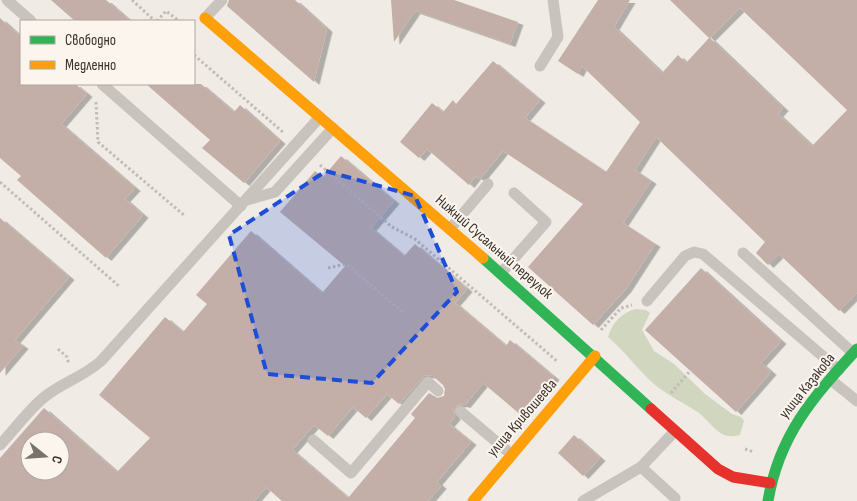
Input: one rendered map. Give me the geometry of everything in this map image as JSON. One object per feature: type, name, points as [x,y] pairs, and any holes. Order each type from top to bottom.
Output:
[{"type":"street","name":"Нижний Сусальный переулок","points":[[205,18],[596,356],[723,473],[733,477],[770,483]]},
{"type":"street","name":"улица Казакова","points":[[768,501],[776,459],[787,435],[797,419],[855,351]]},
{"type":"street","name":"улица Кривошеева","points":[[473,501],[510,454],[596,356]]},
{"type":"lane","points":[[7,0],[30,20]]},
{"type":"lane","points":[[205,18],[222,0]]},
{"type":"lane","points":[[540,66],[558,37],[553,0]]},
{"type":"lane","points":[[103,85],[244,203]]},
{"type":"lane","points":[[0,445],[41,399],[87,373],[101,361],[320,116]]},
{"type":"lane","points":[[244,203],[275,192],[333,127]]},
{"type":"lane","points":[[450,229],[488,184]]},
{"type":"lane","points":[[501,273],[546,222],[514,193]]},
{"type":"lane","points":[[647,301],[685,256],[694,252],[703,254],[839,370]]},
{"type":"lane","points":[[743,253],[855,351]]},
{"type":"lane","points":[[831,380],[857,401]]},
{"type":"lane","points":[[313,440],[351,473],[428,382],[438,391]]},
{"type":"lane","points":[[460,411],[510,454]]},
{"type":"lane","points":[[584,501],[641,467],[675,430]]},
{"type":"lane","points":[[641,467],[675,498]]},
{"type":"path","points":[[132,0],[155,20]]},
{"type":"path","points":[[157,20],[166,11],[177,20]]},
{"type":"path","points":[[195,56],[296,144]]},
{"type":"path","points":[[95,96],[98,142],[184,216]]},
{"type":"path","points":[[308,155],[392,227],[415,239],[576,378]]},
{"type":"path","points":[[0,182],[120,287]]},
{"type":"path","points":[[328,268],[346,264],[404,312]]},
{"type":"path","points":[[598,334],[621,308]]},
{"type":"path","points":[[667,398],[690,371]]},
{"type":"highlighted area","points":[[326,171],[415,196],[457,292],[372,383],[267,374],[229,235]]},
{"type":"green space","points":[[631,310],[646,310],[650,313],[642,330],[654,351],[674,364],[705,394],[732,414],[741,417],[744,421],[740,435],[727,436],[721,434],[699,413],[659,388],[608,337],[618,319]]},
{"type":"building","points":[[51,0],[106,0],[129,20],[74,20]]},
{"type":"building","points":[[229,0],[295,0],[327,29],[314,82],[227,6]]},
{"type":"building","points":[[391,0],[454,0],[518,22],[510,44],[415,11],[394,42]]},
{"type":"building","points":[[598,0],[630,0],[614,27],[662,73],[678,55],[686,63],[709,38],[670,0],[857,0],[857,293],[839,311],[779,254],[768,265],[756,253],[765,242],[656,137],[635,170],[651,181],[623,223],[655,244],[626,289],[593,325],[528,267],[583,204],[503,151],[480,179],[476,176],[469,185],[427,149],[419,158],[400,142],[432,103],[443,112],[453,100],[456,104],[493,61],[540,100],[525,118],[606,172],[640,122],[582,66],[578,74],[558,61]],"holes":[[[740,8],[847,110],[812,146],[778,114],[783,108],[710,38]]]},
{"type":"building","points":[[0,18],[20,36],[20,85],[76,85],[87,94],[61,124],[135,188],[125,199],[143,215],[106,258],[17,180],[21,176],[0,158]]},
{"type":"building","points":[[201,84],[234,112],[240,105],[280,141],[244,183],[202,148],[210,140],[147,85]]},
{"type":"building","points":[[341,156],[394,201],[371,228],[404,256],[415,244],[467,289],[455,303],[506,346],[510,340],[554,377],[522,416],[483,383],[465,405],[455,406],[453,410],[455,417],[449,424],[471,442],[437,482],[441,486],[428,501],[282,501],[266,487],[254,501],[0,501],[0,458],[20,435],[20,481],[70,481],[70,431],[24,431],[44,408],[117,472],[150,438],[99,395],[165,317],[183,332],[207,304],[196,295],[251,231],[322,293],[345,266],[280,212],[315,171],[323,177]],"holes":[[[425,375],[433,376],[443,385],[445,389],[444,396],[437,398],[429,393],[411,414],[415,418],[348,498],[292,450],[314,425],[328,436],[353,407],[366,418],[387,394],[399,404]]]},
{"type":"building","points":[[0,218],[69,277],[15,340],[23,346],[0,373]]},
{"type":"building","points":[[701,268],[781,341],[761,363],[771,372],[736,412],[645,330]]},
{"type":"building","points":[[574,435],[600,458],[583,476],[558,453]]},
{"type":"traffic: fast","points":[[483,258],[651,409]]},
{"type":"traffic: fast","points":[[768,501],[780,456],[800,418],[826,384],[857,349]]},
{"type":"traffic: slow","points":[[205,18],[483,258]]},
{"type":"traffic: slow","points":[[473,501],[595,356]]},
{"type":"traffic: jam","points":[[651,409],[718,469],[733,477],[770,483]]}]
